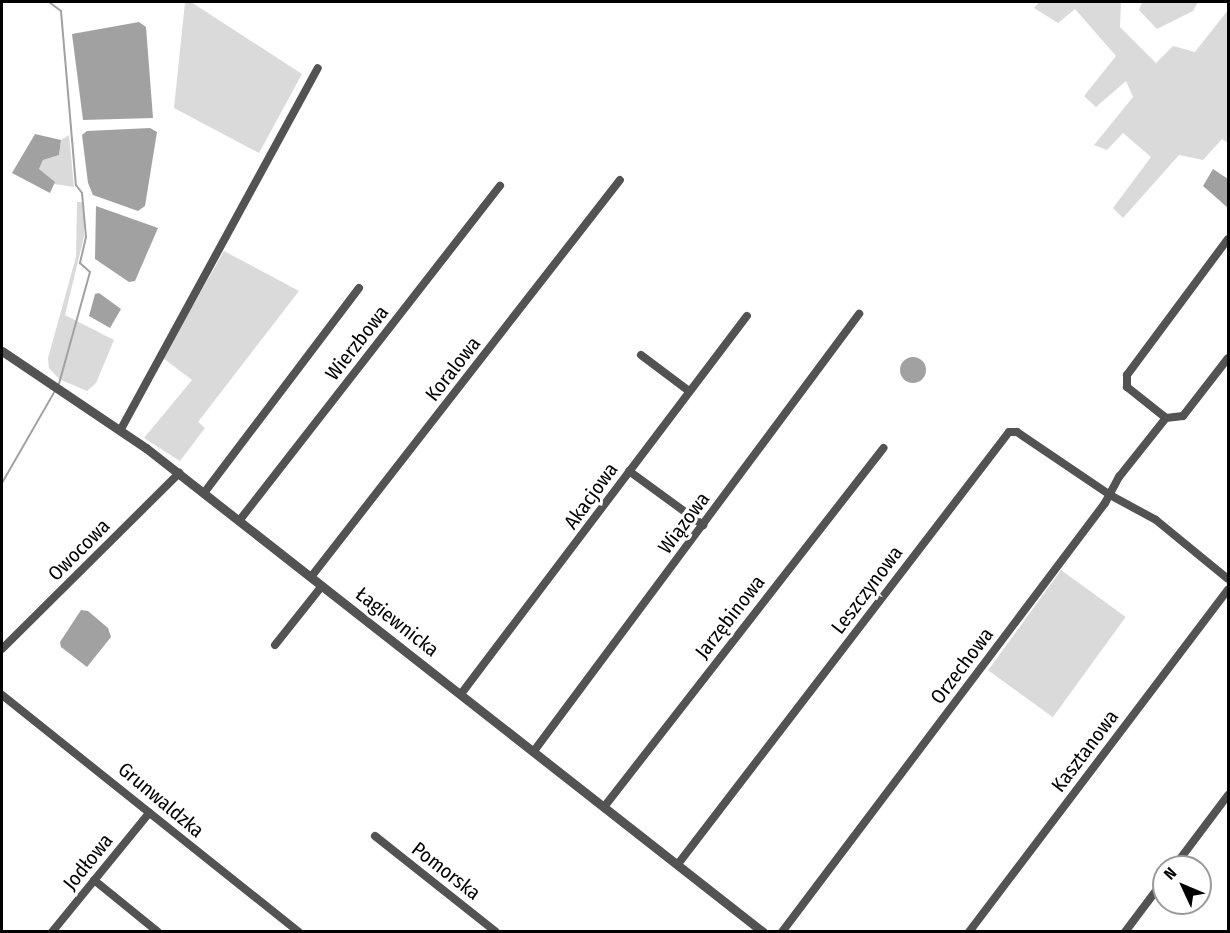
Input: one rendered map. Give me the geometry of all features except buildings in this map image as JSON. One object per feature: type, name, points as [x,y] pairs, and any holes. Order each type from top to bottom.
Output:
[{"type":"street","points":[[121,429],[318,68]]},
{"type":"street","name":"Koralowa","points":[[311,577],[620,180]]},
{"type":"street","name":"Wierzbowa","points":[[239,521],[500,186]]},
{"type":"street","points":[[1167,418],[1127,387],[1127,375],[1228,239]]},
{"type":"street","points":[[204,493],[359,288]]},
{"type":"street","name":"Wiązowa","points":[[534,751],[859,314]]},
{"type":"street","name":"Akacjowa","points":[[461,694],[747,316]]},
{"type":"street","name":"Łagiewnicka","points":[[2,351],[121,429],[179,473],[763,932]]},
{"type":"street","points":[[641,355],[689,391]]},
{"type":"street","name":"Orzechowa","points":[[782,932],[1110,495],[1119,477],[1167,418],[1183,416],[1228,358]]},
{"type":"street","name":"Leszczynowa","points":[[678,864],[1005,435],[1017,432],[1110,495],[1165,526],[1228,579]]},
{"type":"street","name":"Jarzębinowa","points":[[604,807],[883,448]]},
{"type":"street","points":[[629,471],[703,525]]},
{"type":"street","name":"Owocowa","points":[[2,649],[179,473]]},
{"type":"street","points":[[275,645],[322,586]]},
{"type":"street","name":"Kasztanowa","points":[[969,932],[1228,590]]},
{"type":"street","name":"Grunwaldzka","points":[[2,694],[123,788],[149,813],[299,932]]},
{"type":"street","points":[[1183,855],[1228,795]]},
{"type":"street","name":"Jodłowa","points":[[52,932],[149,813]]},
{"type":"street","name":"Pomorska","points":[[375,836],[496,932]]},
{"type":"street","points":[[94,880],[158,932]]},
{"type":"street","points":[[1125,932],[1152,896]]},
{"type":"shaded area","points":[[185,2],[191,2],[302,74],[259,153],[174,108]]},
{"type":"shaded area","points":[[1039,2],[1121,2],[1120,27],[1156,63],[1173,46],[1195,52],[1228,10],[1228,143],[1222,139],[1203,160],[1179,155],[1123,218],[1113,208],[1151,157],[1123,133],[1107,150],[1094,145],[1133,97],[1126,81],[1096,107],[1084,96],[1116,56],[1075,9],[1058,23],[1034,8]]},
{"type":"shaded area","points":[[1142,2],[1198,2],[1193,11],[1157,29],[1139,10]]},
{"type":"shaded area","points":[[139,22],[146,27],[153,118],[83,120],[72,34]]},
{"type":"shaded area","points":[[150,128],[157,132],[145,206],[138,211],[93,195],[88,183],[82,135],[87,131]]},
{"type":"shaded area","points":[[35,134],[61,140],[59,155],[43,160],[39,169],[55,182],[50,193],[12,173]]},
{"type":"shaded area","points":[[69,135],[74,187],[54,184],[39,169],[43,160],[59,155],[61,140]]},
{"type":"shaded area","points":[[1213,169],[1228,179],[1228,208],[1203,186]]},
{"type":"shaded area","points":[[77,202],[84,202],[84,237],[65,315],[114,340],[96,383],[87,391],[59,379],[49,368],[48,358],[76,257]]},
{"type":"shaded area","points":[[96,206],[158,228],[135,281],[129,282],[95,259]]},
{"type":"shaded area","points":[[224,251],[299,291],[198,422],[205,428],[180,461],[144,438],[192,380],[163,358]]},
{"type":"shaded area","points":[[99,293],[121,309],[110,328],[89,316],[95,294]]},
{"type":"shaded area","points":[[913,357],[922,361],[926,370],[922,379],[913,383],[904,379],[900,370],[904,361]]},
{"type":"shaded area","points":[[1061,570],[1126,617],[1053,717],[988,670]]},
{"type":"shaded area","points":[[81,610],[88,611],[108,628],[111,637],[87,667],[61,647],[60,642]]},
{"type":"waterway","points":[[49,2],[61,11],[76,185],[82,193],[86,237],[80,263],[90,272],[59,384]]},
{"type":"waterway","points":[[2,483],[56,389]]}]
